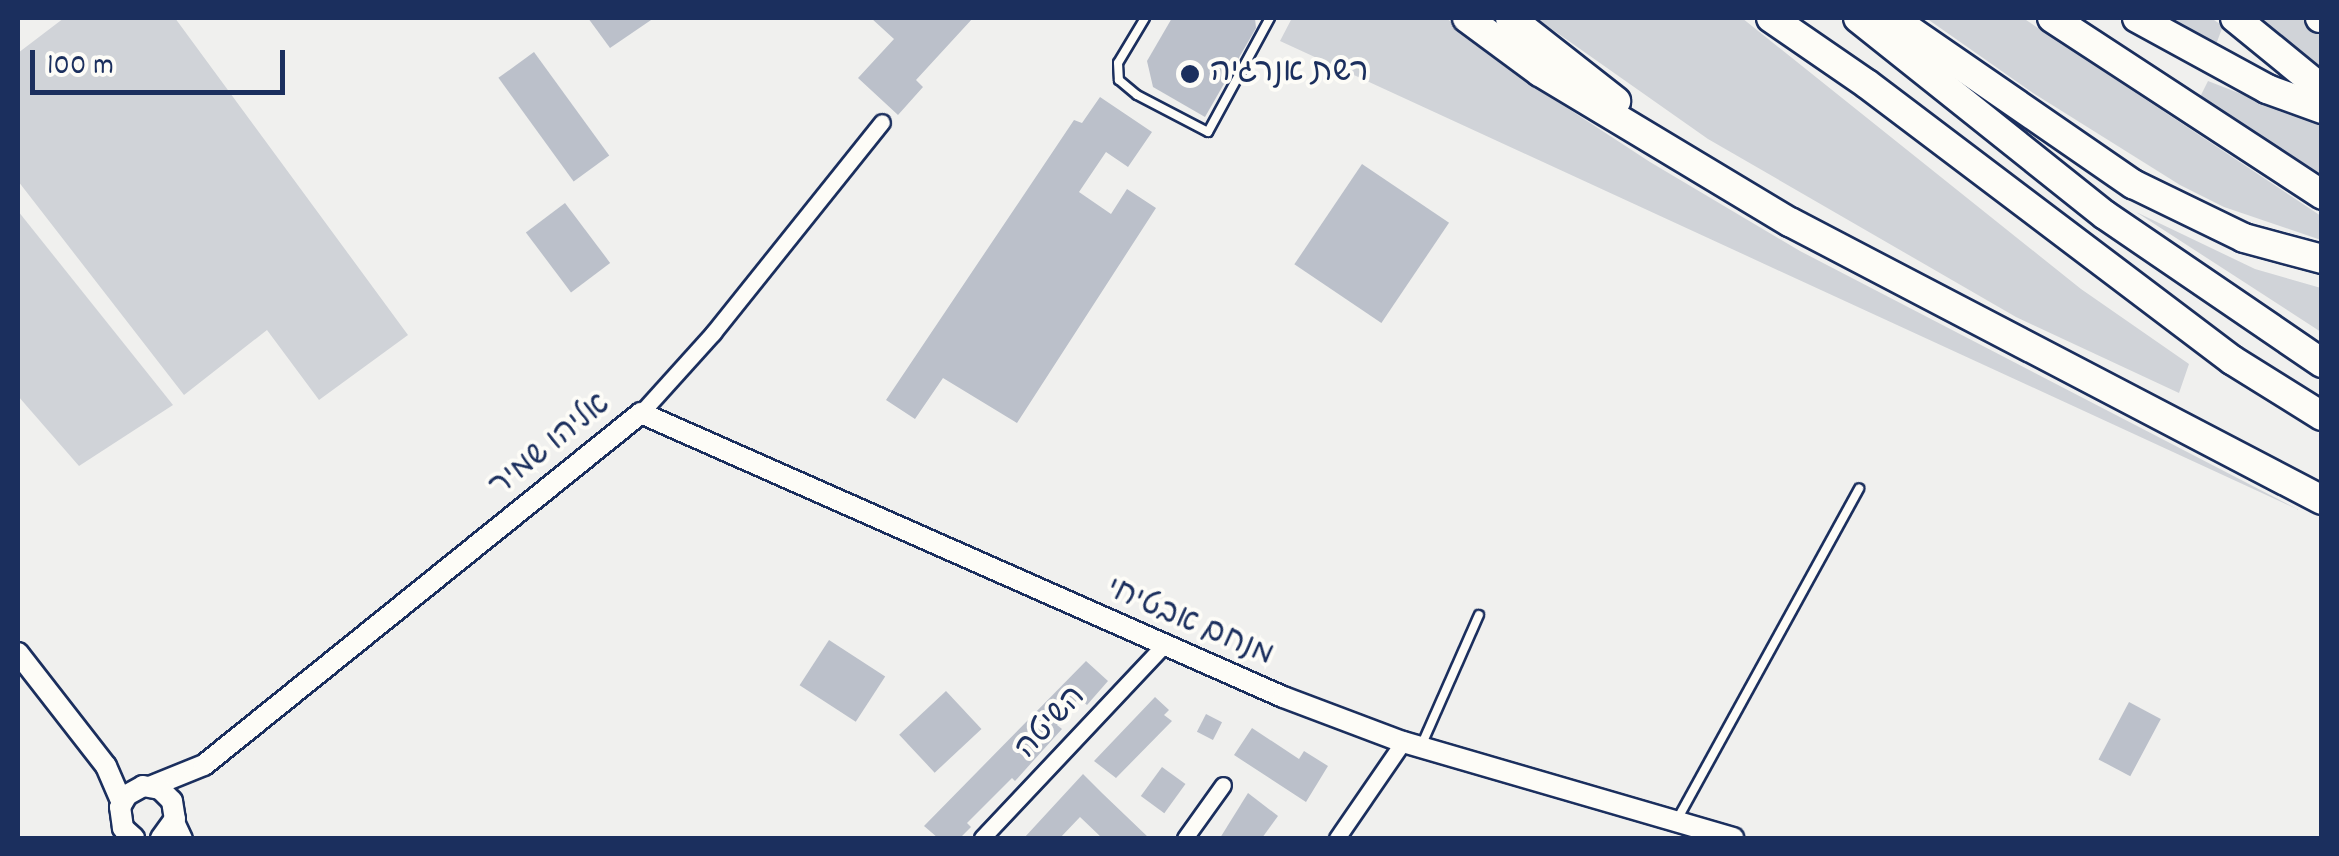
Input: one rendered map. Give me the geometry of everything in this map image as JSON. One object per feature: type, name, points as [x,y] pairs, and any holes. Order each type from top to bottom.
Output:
[{"type":"highway","points":[[1467,18],[1540,72],[1734,188],[2322,500]]},
{"type":"highway","points":[[1510,18],[1734,188]]},
{"type":"highway","points":[[1771,18],[1867,84],[2232,360],[2322,416]]},
{"type":"highway","points":[[1788,18],[1867,84]]},
{"type":"highway","points":[[1858,18],[2105,216],[2322,363]]},
{"type":"highway","points":[[1892,18],[2133,184],[2244,238],[2322,260]]},
{"type":"highway","points":[[2052,18],[2322,195]]},
{"type":"highway","points":[[2137,18],[2266,89],[2322,110]]},
{"type":"highway","points":[[2235,18],[2322,89]]},
{"type":"highway","points":[[2004,332],[2322,482]]},
{"type":"street","name":"אליהו שמיר","points":[[120,808],[148,786],[204,765],[641,413],[713,333],[882,122]]},
{"type":"street","name":"מנחם אבטיחי","points":[[641,413],[1163,646],[1412,745],[1733,838]]},
{"type":"street","name":"השיטה","points":[[982,838],[1163,646]]},
{"type":"street","points":[[18,653],[106,766],[130,784],[167,794],[178,822]]},
{"type":"street","points":[[1337,838],[1412,745]]},
{"type":"street","name":"אליהו שמיר","points":[[161,838],[178,822],[204,765]]},
{"type":"street","points":[[106,766],[123,828],[134,838]]},
{"type":"street","points":[[1185,838],[1223,785]]},
{"type":"street","points":[[106,838],[120,808]]},
{"type":"lane","points":[[1146,18],[1118,63],[1119,80],[1137,95],[1208,132],[1270,18]]},
{"type":"lane","points":[[1676,822],[1859,489]]},
{"type":"lane","points":[[1412,745],[1478,615]]},
{"type":"shaded area","points":[[64,18],[175,18],[408,335],[319,400],[267,330],[184,395],[18,181],[18,53]]},
{"type":"shaded area","points":[[1292,18],[1446,18],[1538,89],[1650,162],[1800,251],[2299,510],[1280,41]]},
{"type":"shaded area","points":[[1536,18],[1742,18],[2081,289],[2189,364],[2179,393],[2016,317],[1708,139]]},
{"type":"shaded area","points":[[1926,18],[2023,18],[2321,216],[2321,240],[2224,207],[2180,185],[2033,93]]},
{"type":"shaded area","points":[[2162,18],[2211,18],[2223,26],[2215,47]]},
{"type":"shaded area","points":[[2255,18],[2302,18],[2321,28],[2321,70]]},
{"type":"shaded area","points":[[2208,81],[2321,125],[2321,174],[2200,97]]},
{"type":"shaded area","points":[[18,211],[173,405],[79,466],[18,396]]},
{"type":"shaded area","points":[[2136,212],[2255,269],[2321,288],[2321,332]]},
{"type":"building","points":[[588,18],[654,18],[610,48]]},
{"type":"building","points":[[871,18],[973,18],[916,80],[923,87],[898,115],[858,78],[894,39]]},
{"type":"building","name":"רשת אנרגיה","points":[[1172,18],[1255,18],[1256,28],[1205,117],[1153,87],[1147,61]]},
{"type":"building","points":[[534,52],[609,156],[574,181],[498,78]]},
{"type":"building","points":[[1100,97],[1152,132],[1128,167],[1106,152],[1079,192],[1111,214],[1127,189],[1156,208],[1017,423],[943,378],[915,419],[886,400],[1074,120],[1082,123]]},
{"type":"building","points":[[1362,164],[1449,223],[1381,323],[1294,264]]},
{"type":"building","points":[[565,203],[610,263],[571,292],[526,232]]},
{"type":"building","points":[[829,640],[885,676],[856,722],[800,685]]},
{"type":"building","points":[[1086,661],[1108,681],[1087,705],[1079,698],[1057,725],[1062,729],[1015,781],[1012,778],[967,823],[971,827],[960,838],[938,838],[924,826]]},
{"type":"building","points":[[946,691],[981,729],[935,773],[899,735]]},
{"type":"building","points":[[1155,697],[1169,710],[1164,715],[1172,721],[1116,778],[1094,761]]},
{"type":"building","points":[[2129,702],[2161,719],[2130,776],[2098,759]]},
{"type":"building","points":[[1206,714],[1222,722],[1213,740],[1197,732]]},
{"type":"building","points":[[1252,728],[1299,759],[1304,751],[1328,766],[1306,802],[1234,755]]},
{"type":"building","points":[[1162,767],[1185,784],[1164,813],[1141,796]]},
{"type":"building","points":[[1083,774],[1149,838],[1102,838],[1080,817],[1060,838],[1024,838]]},
{"type":"building","points":[[1248,793],[1278,816],[1262,838],[1220,838]]},
{"type":"place","name":"רשת אנרגיה","points":[[1190,74]]}]
